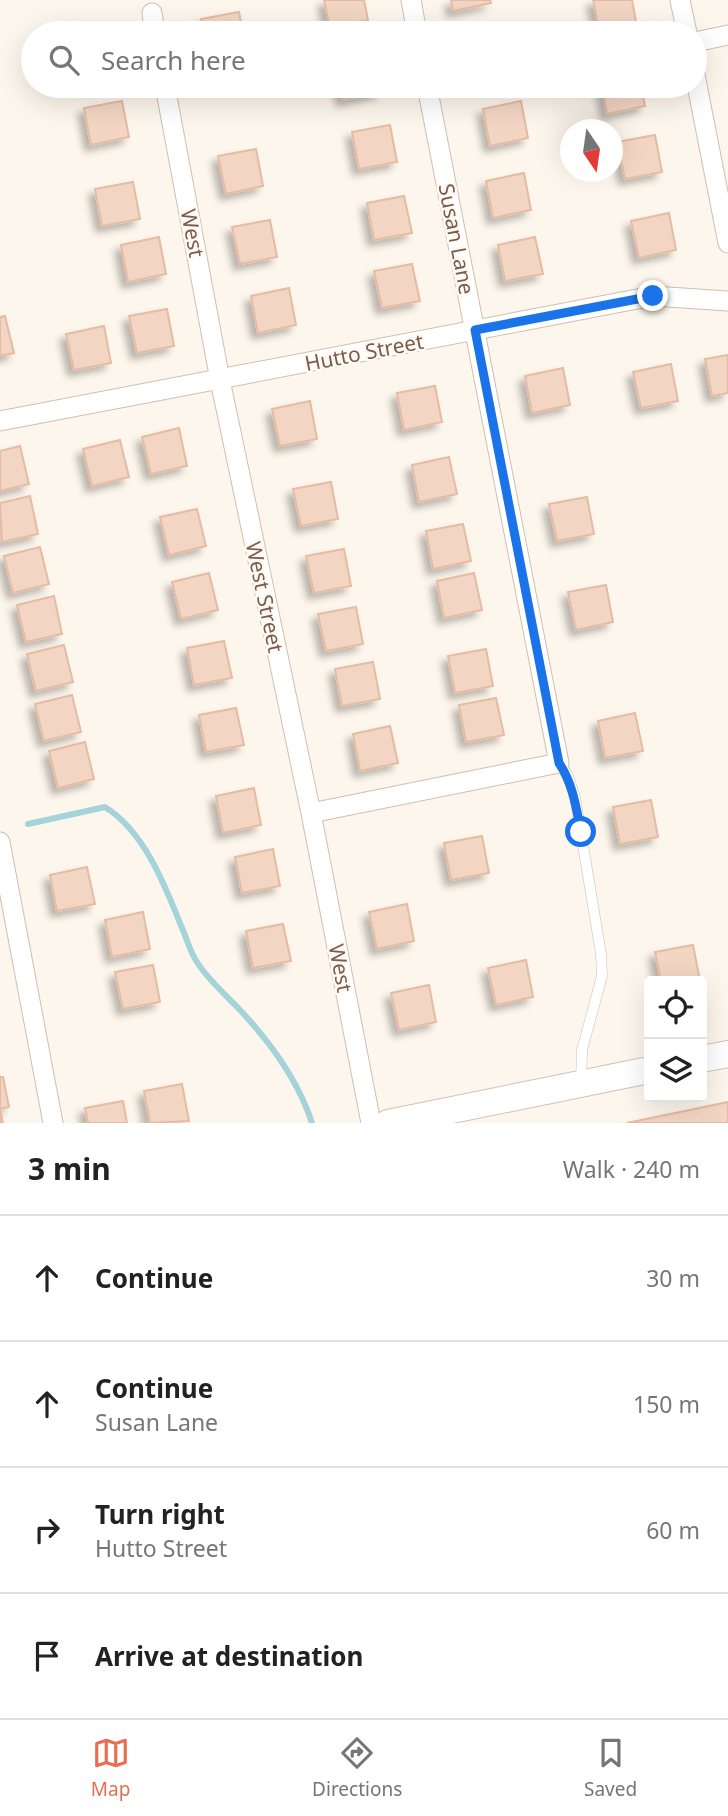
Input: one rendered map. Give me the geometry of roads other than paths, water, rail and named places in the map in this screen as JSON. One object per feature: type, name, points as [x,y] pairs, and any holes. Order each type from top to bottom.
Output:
[{"type":"street","points":[[411,0],[415,21]]},
{"type":"street","points":[[680,0],[684,21]]},
{"type":"street","points":[[152,13],[153,21]]},
{"type":"street","points":[[707,39],[728,35]]},
{"type":"street","name":"West","points":[[167,98],[220,380]]},
{"type":"street","name":"Susan Lane","points":[[429,98],[559,763]]},
{"type":"street","points":[[700,98],[728,243]]},
{"type":"street","name":"Hutto Street","points":[[0,421],[653,296],[728,301]]},
{"type":"street","name":"West Street","points":[[220,380],[311,813]]},
{"type":"street","points":[[311,813],[559,763]]},
{"type":"street","name":"West","points":[[311,813],[371,1123]]},
{"type":"street","points":[[0,842],[53,1123]]},
{"type":"street","points":[[707,1058],[728,1054]]},
{"type":"street","points":[[387,1123],[644,1071]]},
{"type":"lane","points":[[559,763],[568,776],[575,797],[601,954],[602,976],[582,1050],[581,1084]]},
{"type":"waterway","points":[[28,824],[105,807],[132,831],[161,878],[195,958],[206,975],[273,1049],[299,1092],[312,1123]]}]
